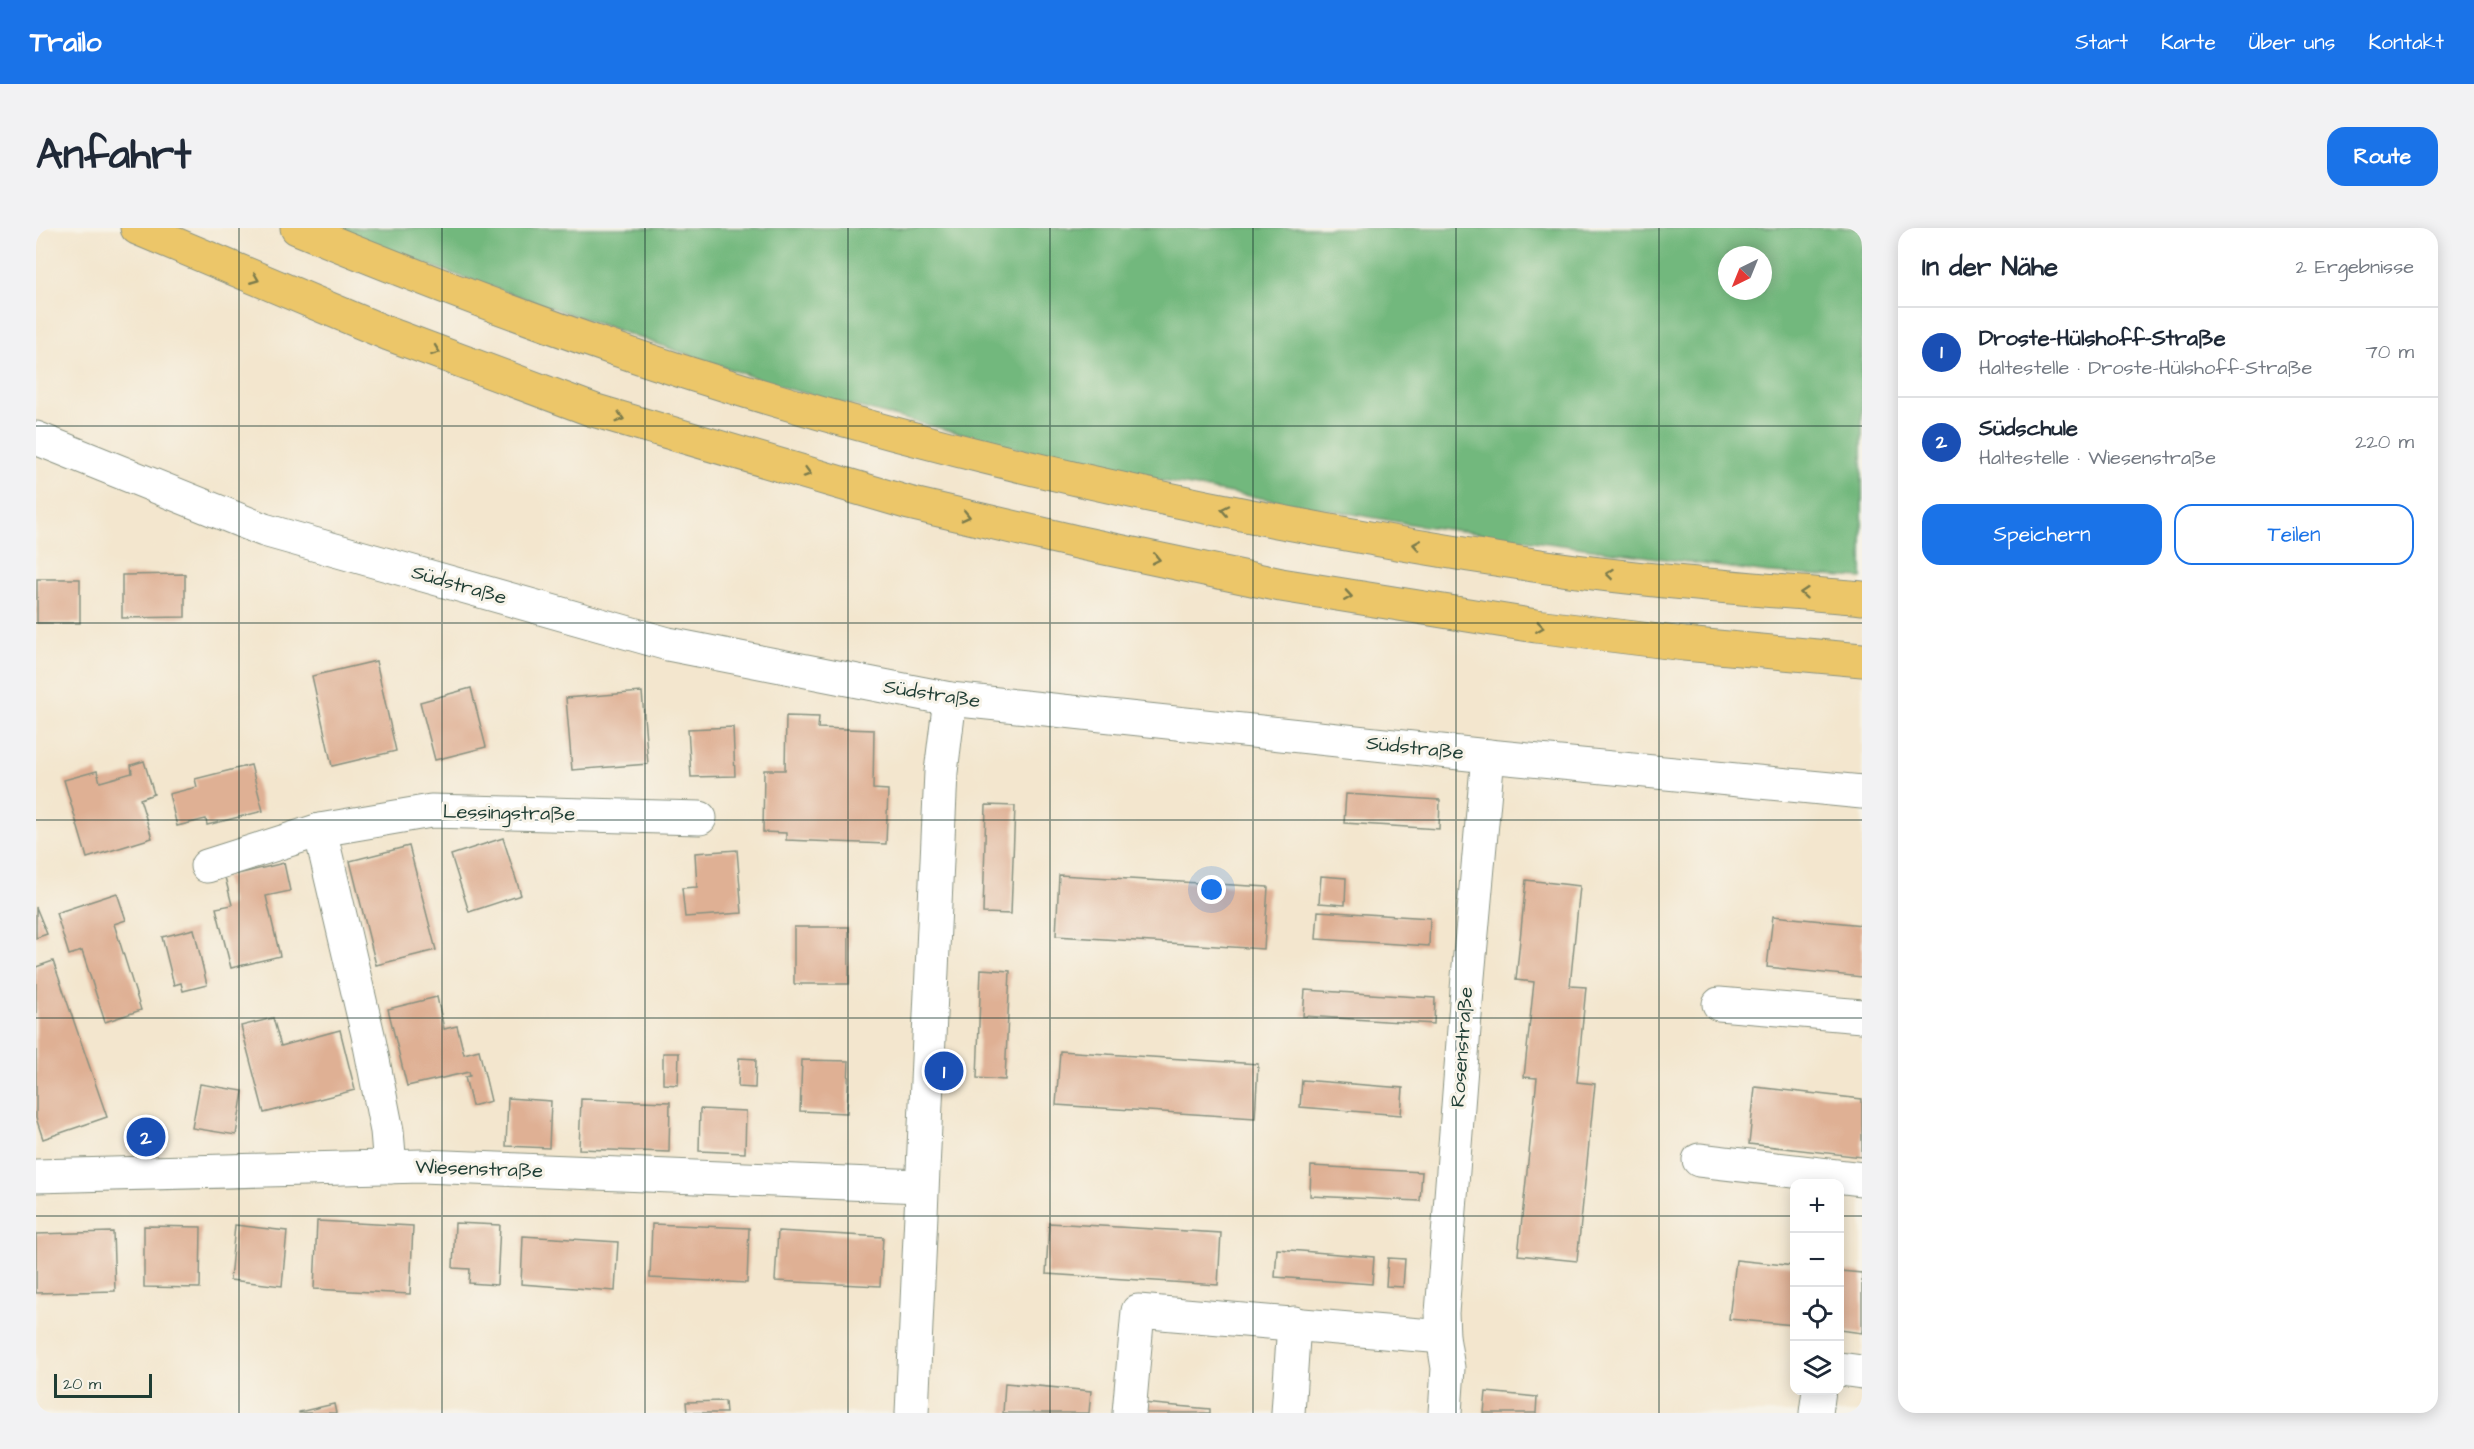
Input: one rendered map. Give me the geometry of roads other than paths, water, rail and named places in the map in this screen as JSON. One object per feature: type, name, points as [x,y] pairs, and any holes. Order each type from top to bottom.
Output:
[{"type":"highway","points":[[137,228],[389,334],[593,410],[909,503],[1081,543],[1304,589],[1536,626],[1684,644],[1862,660]]},
{"type":"highway","points":[[297,228],[409,274],[638,356],[771,398],[936,444],[1092,482],[1307,527],[1551,567],[1862,598]]},
{"type":"street","name":"Südstraße","points":[[36,438],[264,530],[668,644],[950,699],[1488,756],[1862,792]]},
{"type":"street","points":[[912,1413],[941,772],[950,699]]},
{"type":"street","name":"Rosenstraße","points":[[1445,1413],[1448,1368],[1442,1313],[1467,988],[1488,756]]},
{"type":"street","name":"Lessingstraße","points":[[207,866],[320,830],[431,811],[700,818]]},
{"type":"street","points":[[320,830],[368,1035],[387,1131],[390,1167]]},
{"type":"street","points":[[1719,1004],[1862,1016]]},
{"type":"street","points":[[1700,1160],[1862,1179]]},
{"type":"street","name":"Wiesenstraße","points":[[36,1176],[422,1166],[921,1186]]},
{"type":"street","points":[[1129,1413],[1138,1311],[1443,1337]]},
{"type":"street","points":[[1288,1413],[1294,1323]]},
{"type":"street","points":[[1844,1370],[1862,1372]]},
{"type":"street","points":[[1816,1413],[1818,1395]]},
{"type":"place","name":"Droste-Hülshoff-Straße","points":[[944,1071]]},
{"type":"place","name":"Südschule","points":[[146,1137]]}]
